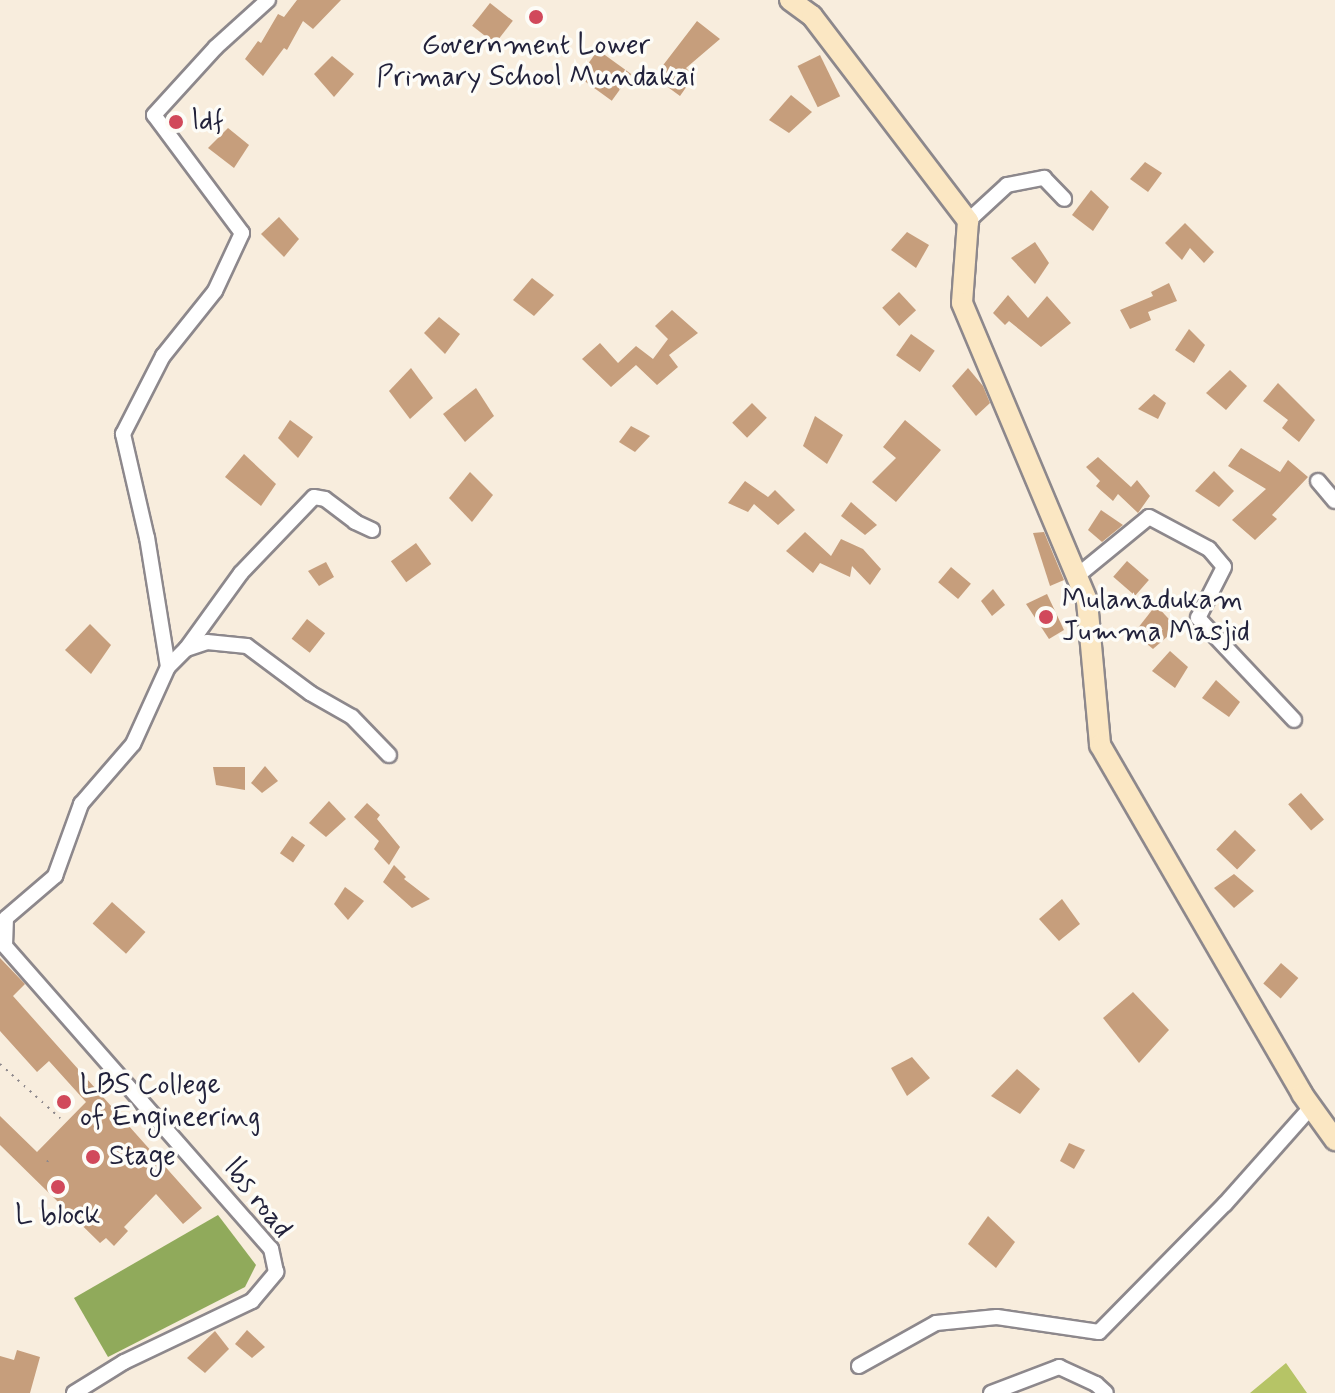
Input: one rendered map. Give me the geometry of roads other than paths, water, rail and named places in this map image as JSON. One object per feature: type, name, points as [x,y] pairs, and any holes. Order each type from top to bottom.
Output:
[{"type":"main road","points":[[790,0],[812,16],[968,221],[962,303],[1087,601],[1100,745],[1311,1107],[1335,1140]]},
{"type":"street","points":[[168,667],[147,538],[123,434],[163,356],[215,291],[242,233],[154,115],[216,47],[268,0]]},
{"type":"street","points":[[968,221],[1007,185],[1044,178],[1064,199]]},
{"type":"street","points":[[1318,481],[1335,501]]},
{"type":"street","points":[[168,667],[186,649],[241,573],[314,497],[325,499],[355,522],[372,530]]},
{"type":"street","points":[[1077,576],[1149,517],[1209,549],[1224,567],[1198,618],[1294,720]]},
{"type":"street","points":[[186,649],[207,642],[247,646],[310,693],[352,717],[389,755]]},
{"type":"street","name":"lbs road","points":[[74,1393],[124,1362],[252,1301],[276,1272],[271,1249],[5,946],[6,918],[55,876],[81,804],[133,744],[168,667]]},
{"type":"street","points":[[859,1366],[936,1323],[997,1317],[1099,1332],[1225,1204],[1311,1107]]},
{"type":"street","points":[[991,1393],[1059,1367],[1096,1384],[1106,1393]]},
{"type":"place","name":"Government Lower Primary School Mundakai","points":[[536,17]]},
{"type":"place","name":"ldf","points":[[176,122]]},
{"type":"place","name":"Mulanadukam Jumma Masjid","points":[[1046,617]]},
{"type":"place","name":"LBS College of Engineering","points":[[64,1102]]},
{"type":"place","name":"Stage","points":[[93,1157]]},
{"type":"place","name":"L block","points":[[58,1187]]}]
